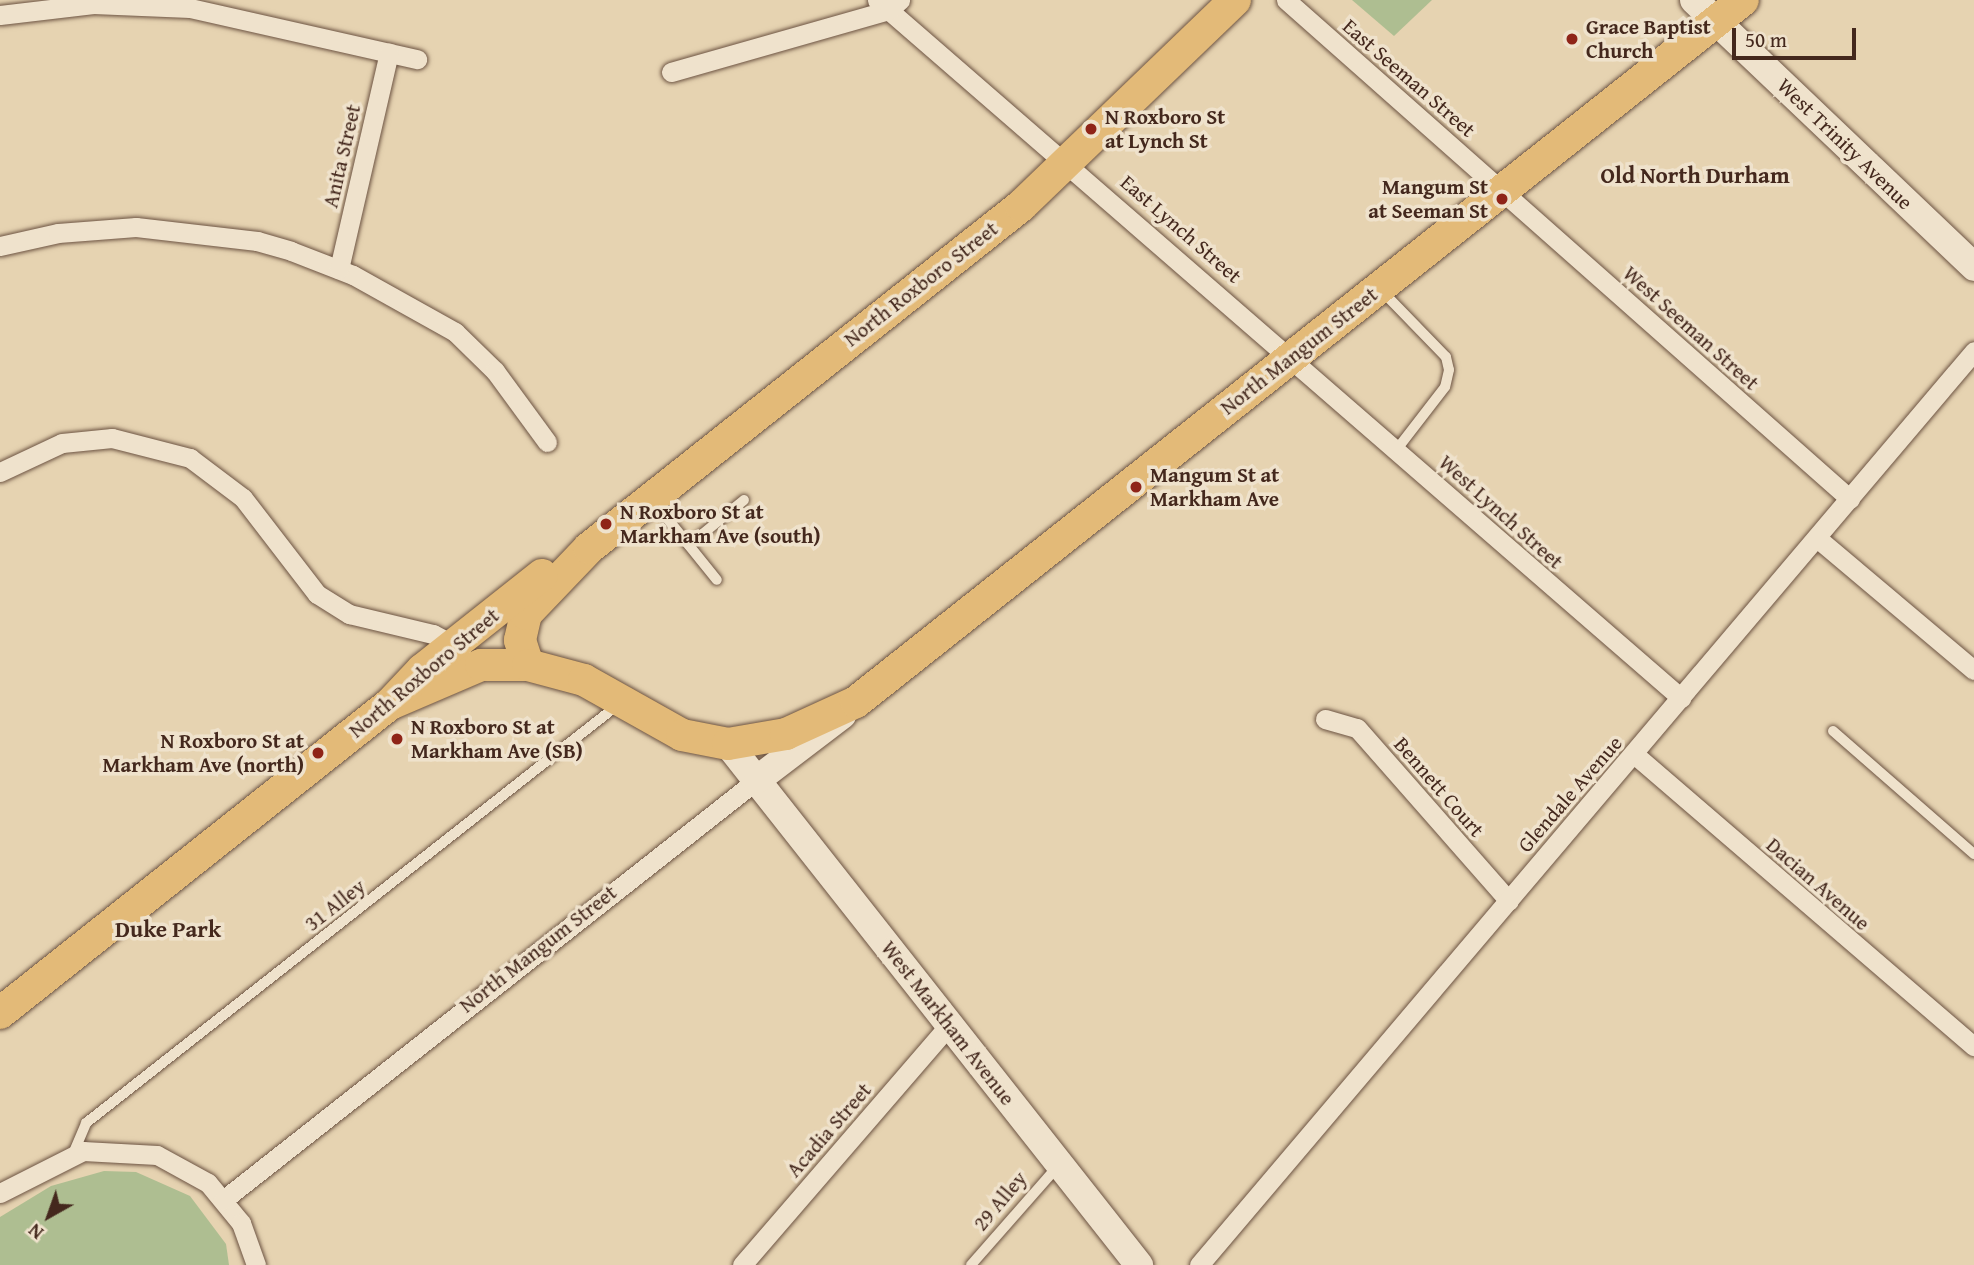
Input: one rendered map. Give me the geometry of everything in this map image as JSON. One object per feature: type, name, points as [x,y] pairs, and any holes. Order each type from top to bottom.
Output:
[{"type":"main road","name":"North Roxboro Street","points":[[0,1013],[390,704],[454,643],[589,548],[1070,163],[1235,0]]},
{"type":"main road","name":"North Mangum Street","points":[[728,744],[786,734],[856,702],[1743,0]]},
{"type":"main road","name":"North Roxboro Street","points":[[524,655],[526,614],[589,548]]},
{"type":"main road","points":[[454,643],[582,663],[626,695],[728,744]]},
{"type":"main road","points":[[390,704],[481,665],[524,655]]},
{"type":"street","name":"East Seeman Street","points":[[1286,0],[1503,190]]},
{"type":"street","name":"West Trinity Avenue","points":[[1694,0],[1974,267]]},
{"type":"street","name":"East Lynch Street","points":[[889,3],[1293,357]]},
{"type":"street","points":[[671,72],[889,3]]},
{"type":"street","points":[[0,15],[93,4],[179,7],[417,59]]},
{"type":"street","name":"Anita Street","points":[[339,269],[389,52]]},
{"type":"street","name":"West Seeman Street","points":[[1503,190],[1850,499]]},
{"type":"street","points":[[0,246],[58,233],[187,230],[257,241],[339,269],[464,340],[547,442]]},
{"type":"street","name":"Glendale Avenue","points":[[1199,1265],[1974,351]]},
{"type":"street","name":"West Lynch Street","points":[[1293,357],[1681,698]]},
{"type":"street","points":[[0,472],[62,443],[112,438],[190,457],[243,498],[317,594],[349,614],[454,643],[481,665]]},
{"type":"street","points":[[1817,538],[1974,670]]},
{"type":"street","name":"North Mangum Street","points":[[223,1200],[856,702]]},
{"type":"street","name":"Bennett Court","points":[[1325,719],[1357,728],[1508,901]]},
{"type":"street","name":"West Markham Avenue","points":[[728,744],[1139,1265]]},
{"type":"street","name":"Dacian Avenue","points":[[1634,754],[1974,1046]]},
{"type":"street","name":"Acadia Street","points":[[742,1265],[949,1025]]},
{"type":"street","points":[[0,1193],[73,1154],[95,1148],[157,1155],[193,1171],[223,1200],[241,1223],[256,1265]]},
{"type":"lane","points":[[1380,288],[1446,357],[1448,370],[1445,387],[1397,449]]},
{"type":"lane","points":[[651,498],[718,580]]},
{"type":"lane","points":[[689,545],[744,500]]},
{"type":"lane","name":"31 Alley","points":[[73,1154],[86,1123],[626,695]]},
{"type":"lane","points":[[1833,731],[1974,854]]},
{"type":"lane","name":"29 Alley","points":[[971,1265],[1060,1165]]},
{"type":"green space","points":[[1352,0],[1432,0],[1394,36]]},
{"type":"green space","points":[[104,1171],[136,1172],[190,1196],[226,1244],[229,1265],[0,1265],[0,1217],[51,1186]]},
{"type":"place","name":"Grace Baptist Church","points":[[1572,39]]},
{"type":"place","name":"N Roxboro St at Lynch St","points":[[1091,129]]},
{"type":"place","name":"Mangum St at Seeman St","points":[[1502,199]]},
{"type":"place","name":"Mangum St at Markham Ave","points":[[1136,487]]},
{"type":"place","name":"N Roxboro St at Markham Ave (south)","points":[[606,524]]},
{"type":"place","name":"N Roxboro St at Markham Ave (SB)","points":[[397,739]]},
{"type":"place","name":"N Roxboro St at Markham Ave (north)","points":[[318,753]]},
{"type":"district","name":"Old North Durham","points":[[1695,175]]},
{"type":"district","name":"Duke Park","points":[[168,929]]}]
